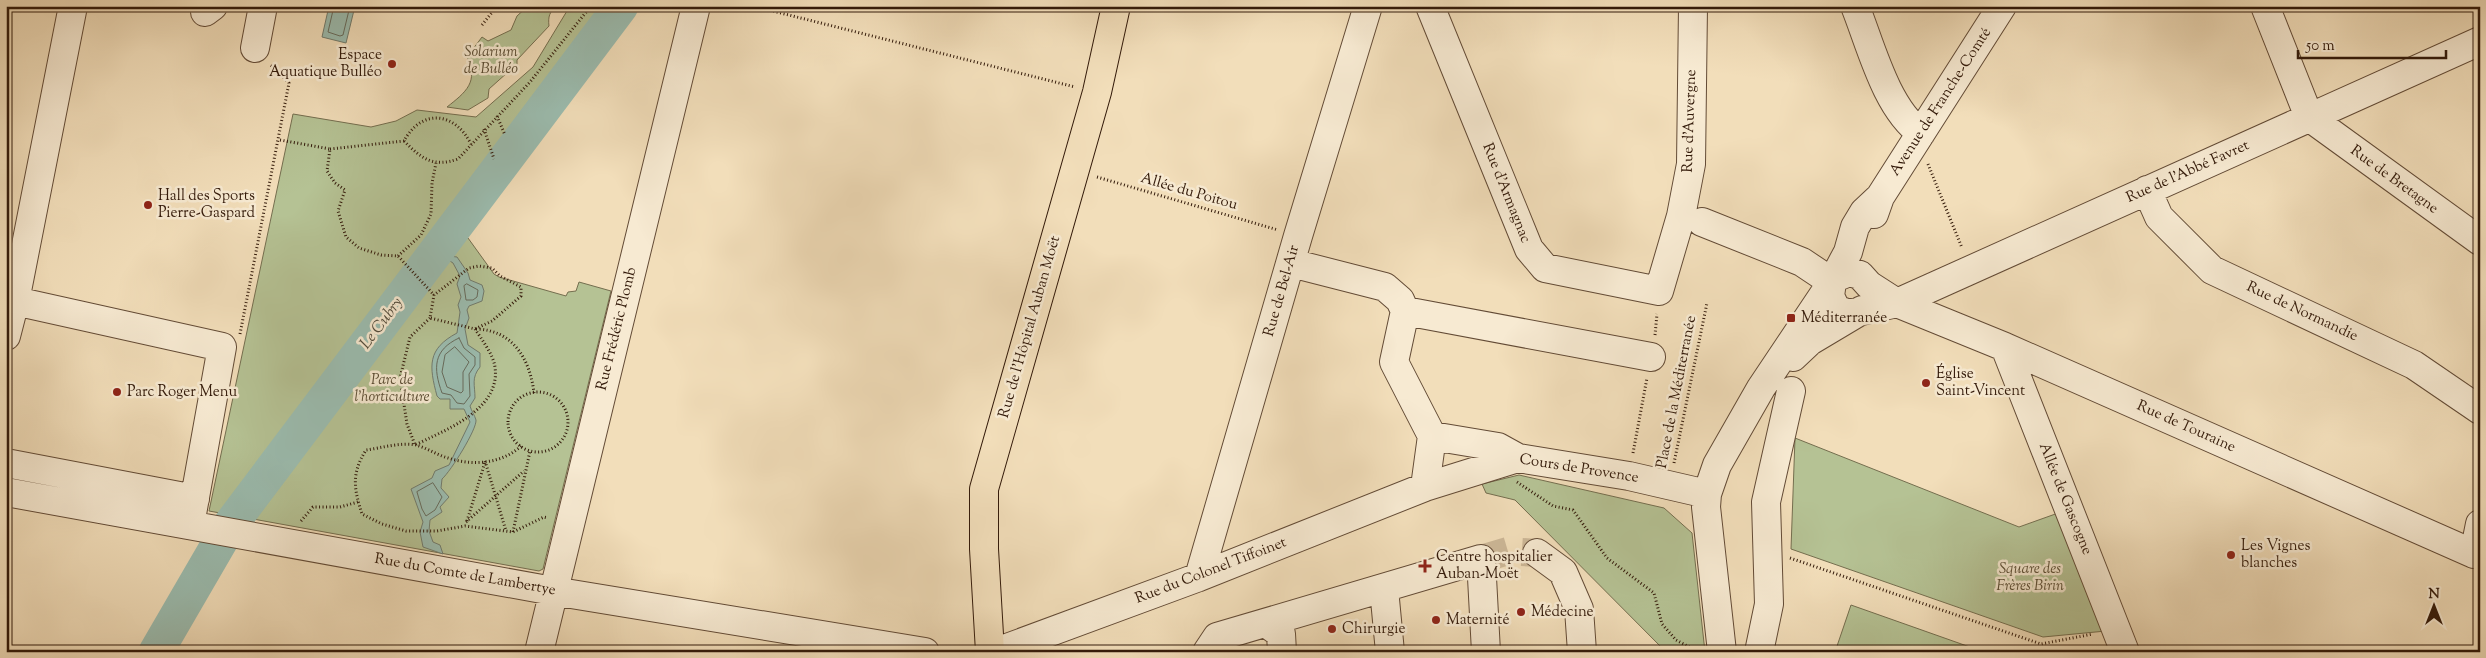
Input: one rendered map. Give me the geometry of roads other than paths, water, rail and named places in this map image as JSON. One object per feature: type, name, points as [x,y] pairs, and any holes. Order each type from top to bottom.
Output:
[{"type":"main road","name":"Rue de l'Hôpital Auban Moët","points":[[990,652],[984,549],[984,490],[1097,92],[1116,6]]},
{"type":"street","points":[[6,336],[73,6]]},
{"type":"street","points":[[255,48],[263,6]]},
{"type":"street","name":"Rue Frédéric Plomb","points":[[539,652],[696,6]]},
{"type":"street","name":"Rue de Bel-Air","points":[[1199,577],[1298,236],[1368,6]]},
{"type":"street","name":"Rue d'Armagnac","points":[[1430,6],[1529,249],[1545,268],[1658,291]]},
{"type":"street","name":"Rue d'Auvergne","points":[[1658,291],[1681,216],[1691,164],[1693,6]]},
{"type":"street","points":[[1855,6],[1895,106],[1910,125],[1917,140]]},
{"type":"street","name":"Avenue de Franche-Comté","points":[[1707,494],[1716,465],[1761,388],[1832,282],[1848,252],[1855,227],[1864,212],[1880,197],[2002,6]]},
{"type":"street","points":[[2265,6],[2309,117]]},
{"type":"street","name":"Rue de l'Abbé Favret","points":[[1897,303],[2480,41]]},
{"type":"street","name":"Rue de Bretagne","points":[[2309,117],[2480,241]]},
{"type":"street","name":"Rue de Normandie","points":[[2146,190],[2159,217],[2212,270],[2414,365],[2480,410]]},
{"type":"street","name":"Avenue de Franche-Comté","points":[[1761,388],[1810,341],[1867,305],[1870,299],[1866,242],[1880,197]]},
{"type":"street","points":[[1702,222],[1802,262],[1832,282]]},
{"type":"street","points":[[1291,263],[1385,287],[1400,300],[1405,311],[1394,362],[1432,436],[1425,487]]},
{"type":"street","points":[[1869,285],[1860,275],[1849,272],[1837,277],[1832,282],[1830,296],[1832,303],[1842,313],[1856,313],[1897,303]]},
{"type":"street","name":"Rue de Touraine","points":[[1869,285],[1897,303],[2004,346],[2477,562]]},
{"type":"street","points":[[14,301],[222,346],[195,499],[200,527]]},
{"type":"street","points":[[1405,311],[1651,357]]},
{"type":"street","points":[[1738,428],[1767,413],[1791,391],[1819,351],[1832,327]]},
{"type":"street","name":"Allée de Gascogne","points":[[2004,346],[2121,641]]},
{"type":"street","points":[[1759,652],[1769,604],[1766,502],[1791,391]]},
{"type":"street","points":[[1432,436],[1498,447],[1518,458]]},
{"type":"street","name":"Cours de Provence","points":[[1425,487],[1518,458],[1629,476],[1707,494]]},
{"type":"street","points":[[6,463],[195,499]]},
{"type":"street","name":"Rue du Colonel Tiffoinet","points":[[996,652],[1199,577],[1425,487]]},
{"type":"street","name":"Rue du Comte de Lambertye","points":[[6,492],[553,591],[925,652]]},
{"type":"street","points":[[1707,494],[1722,650]]},
{"type":"street","points":[[2477,562],[2480,524]]},
{"type":"street","points":[[1537,553],[1563,572],[1579,609],[1582,652]]},
{"type":"street","points":[[1218,647],[1266,623],[1481,559],[1486,652]]},
{"type":"street","points":[[1384,589],[1390,652]]},
{"type":"street","points":[[1266,623],[1281,634],[1282,652]]},
{"type":"water","points":[[329,6],[355,6],[346,43],[322,37]]},
{"type":"water","points":[[445,252],[449,256],[457,257],[468,273],[470,280],[482,285],[484,291],[482,301],[469,306],[467,310],[469,318],[465,329],[468,345],[480,353],[480,367],[474,378],[475,398],[470,406],[476,420],[475,425],[463,450],[442,479],[441,488],[449,497],[440,507],[442,512],[430,520],[429,531],[433,542],[440,545],[443,554],[423,547],[420,532],[423,522],[411,489],[432,478],[435,471],[449,465],[470,422],[464,409],[450,409],[450,399],[440,399],[437,396],[433,376],[432,367],[435,352],[440,345],[457,333],[460,312],[458,305],[461,297],[457,284],[460,276],[453,263],[442,256]]},
{"type":"waterway","name":"Le Cubry","points":[[156,652],[228,528],[621,6]]},
{"type":"tunnel","points":[[1481,559],[1508,551],[1537,553]]},
{"type":"place","name":"Espace Aquatique Bulléo","points":[[392,64]]},
{"type":"place","name":"Hall des Sports Pierre-Gaspard","points":[[148,205]]},
{"type":"place","name":"Méditerranée","points":[[1791,318]]},
{"type":"place","name":"Église Saint-Vincent","points":[[1926,383]]},
{"type":"place","name":"Parc Roger Menu","points":[[117,392]]},
{"type":"place","name":"Les Vignes blanches","points":[[2231,555]]},
{"type":"place","name":"Centre hospitalier Auban-Moët","points":[[1425,566]]},
{"type":"place","name":"Médecine","points":[[1521,612]]},
{"type":"place","name":"Maternité","points":[[1436,620]]},
{"type":"place","name":"Chirurgie","points":[[1332,629]]},
{"type":"park label","name":"Solarium de Bulléo","points":[[491,60]]},
{"type":"park label","name":"Parc de l'horticulture","points":[[392,388]]},
{"type":"park label","name":"Square des Frères Birin","points":[[2030,578]]}]
